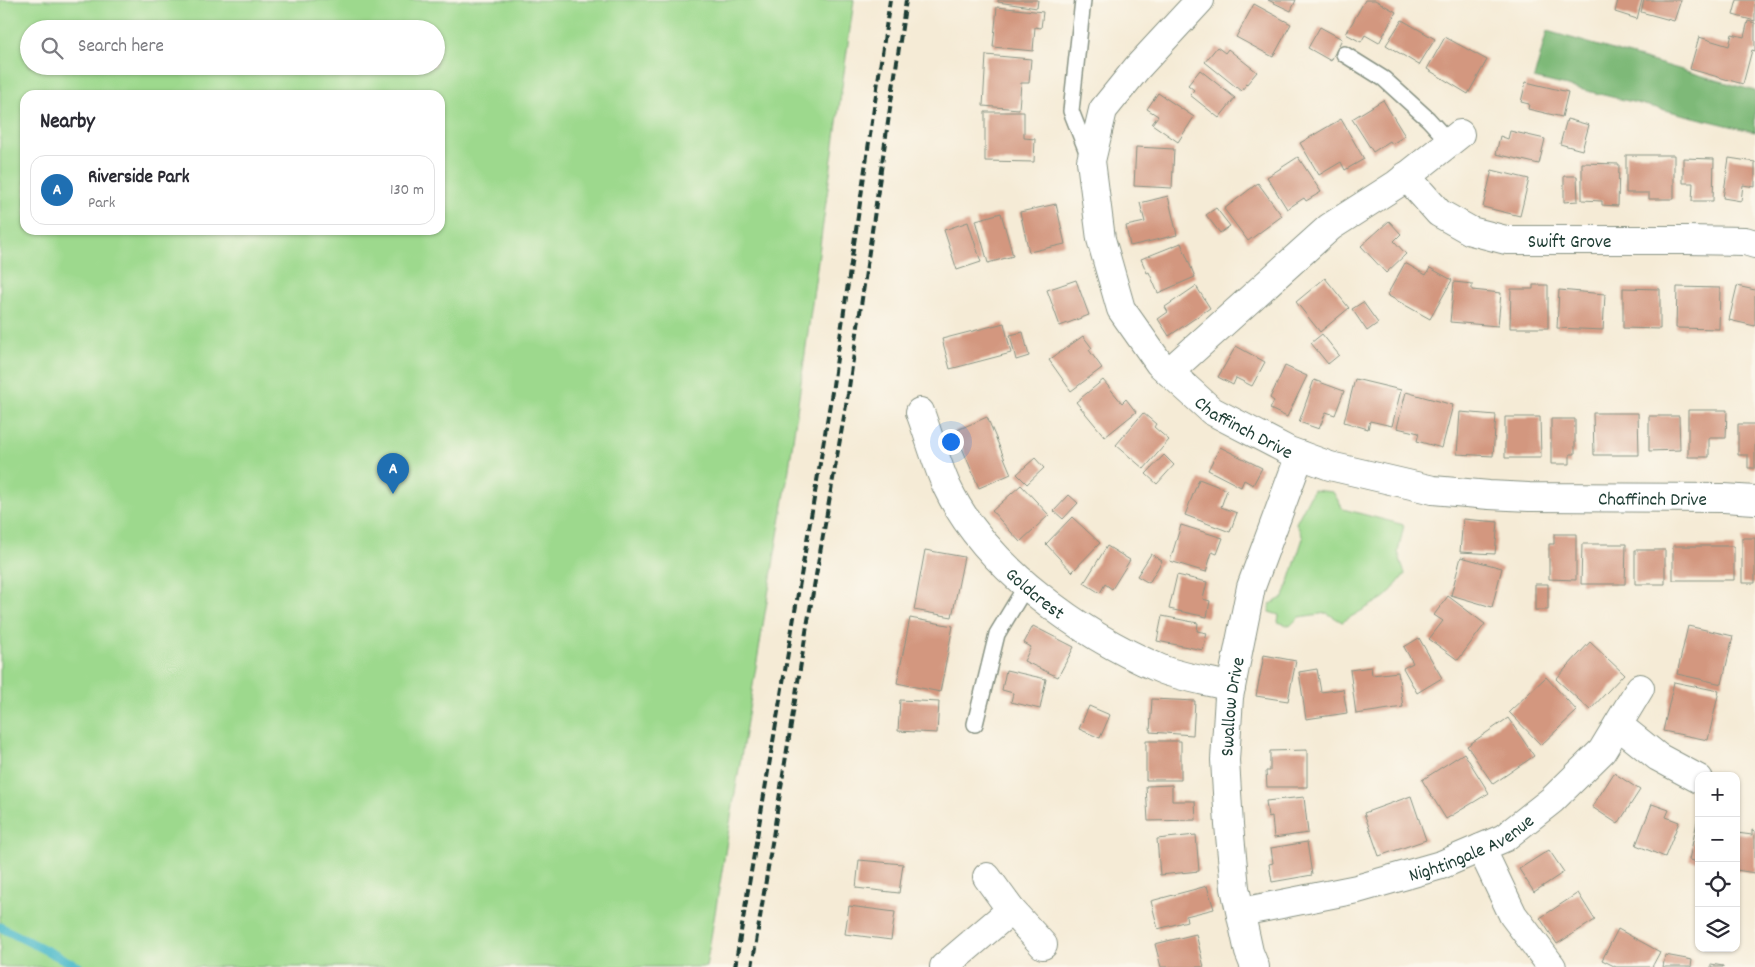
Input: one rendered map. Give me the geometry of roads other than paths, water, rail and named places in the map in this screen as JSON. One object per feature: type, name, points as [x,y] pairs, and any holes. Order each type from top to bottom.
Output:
[{"type":"street","name":"Chaffinch Drive","points":[[1200,0],[1137,68],[1103,110],[1092,161],[1101,239],[1121,309],[1159,363],[1212,411],[1300,455],[1330,466],[1433,490],[1529,497],[1724,498],[1755,500]]},
{"type":"street","points":[[1169,372],[1330,227],[1406,176],[1455,138]]},
{"type":"street","name":"Swift Grove","points":[[1406,176],[1439,213],[1471,231],[1506,240],[1696,240],[1755,244]]},
{"type":"street","name":"Goldcrest","points":[[920,412],[948,487],[972,529],[1026,586],[1095,636],[1162,669],[1231,687]]},
{"type":"street","name":"Swallow Drive","points":[[1255,967],[1235,888],[1230,834],[1225,760],[1231,687],[1251,587],[1300,455]]},
{"type":"street","name":"Nightingale Avenue","points":[[1241,912],[1357,889],[1441,865],[1504,838],[1552,800],[1602,751],[1640,688]]},
{"type":"street","points":[[1618,725],[1658,757],[1695,777]]},
{"type":"street","points":[[1481,848],[1513,915],[1552,967]]},
{"type":"street","points":[[987,877],[1011,910],[1043,945]]},
{"type":"street","points":[[944,967],[1011,910]]},
{"type":"lane","points":[[1083,0],[1071,112],[1092,161]]},
{"type":"lane","points":[[1344,54],[1384,79],[1428,119],[1455,138]]},
{"type":"lane","points":[[975,724],[997,634],[1026,586]]},
{"type":"waterway","points":[[0,927],[79,967]]},
{"type":"railway","points":[[735,967],[832,392],[890,0]]},
{"type":"railway","points":[[752,967],[806,632],[848,394],[906,0]]},
{"type":"place","name":"Riverside Park","points":[[393,494]]}]
